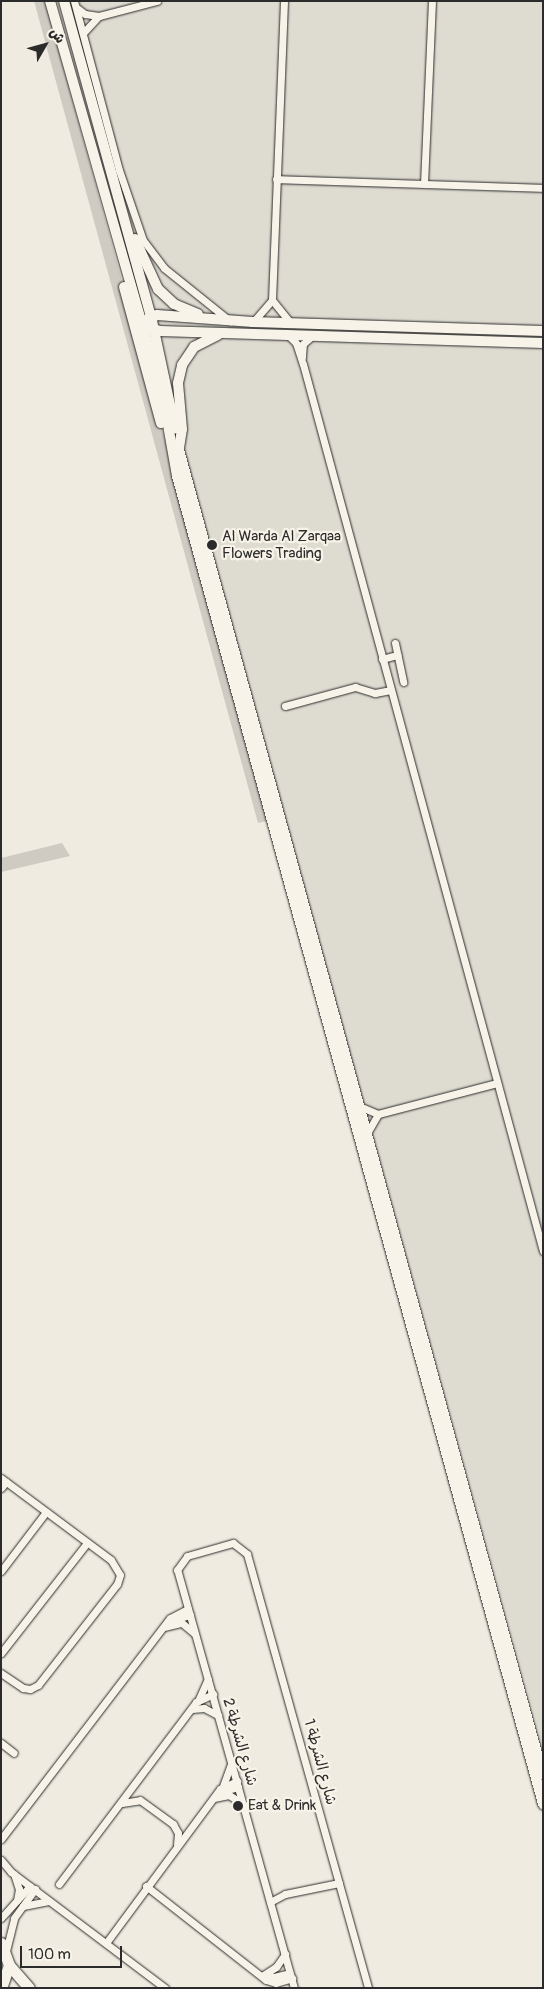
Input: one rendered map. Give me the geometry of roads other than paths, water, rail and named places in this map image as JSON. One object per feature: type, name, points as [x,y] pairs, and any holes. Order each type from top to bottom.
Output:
[{"type":"main road","points":[[4,1947],[9,1964],[29,1988]]},
{"type":"main road","points":[[1,1988],[9,1964]]},
{"type":"street","points":[[50,1],[97,176],[118,263],[543,1804]]},
{"type":"street","points":[[64,1],[110,173],[165,408],[177,476]]},
{"type":"street","points":[[75,4],[85,14],[99,16],[157,1]]},
{"type":"street","points":[[253,322],[272,300],[284,1]]},
{"type":"street","points":[[424,184],[432,1]]},
{"type":"street","points":[[75,4],[119,170],[143,240],[160,264],[230,321]]},
{"type":"street","points":[[83,33],[99,16]]},
{"type":"street","points":[[110,173],[136,242],[158,289],[186,310],[219,320]]},
{"type":"street","points":[[97,176],[105,194],[144,322],[154,330],[543,343]]},
{"type":"street","points":[[276,179],[543,188]]},
{"type":"street","points":[[272,300],[289,321]]},
{"type":"street","points":[[144,322],[289,321],[543,331]]},
{"type":"street","points":[[154,330],[179,448],[543,1775]]},
{"type":"street","points":[[179,448],[182,430],[178,383],[182,365],[202,341],[229,332]]},
{"type":"street","points":[[288,335],[296,344],[303,364],[543,1251]]},
{"type":"street","points":[[303,364],[302,348],[313,335]]},
{"type":"street","points":[[395,642],[403,682]]},
{"type":"street","points":[[382,659],[397,655]]},
{"type":"street","points":[[286,706],[355,687],[375,693],[391,690]]},
{"type":"street","points":[[359,1106],[378,1114],[497,1083]]},
{"type":"street","points":[[366,1135],[378,1114]]},
{"type":"street","points":[[1,1488],[4,1480],[103,1555],[115,1574],[110,1593],[38,1685],[30,1689],[23,1688],[1,1674]]},
{"type":"street","points":[[1,1571],[46,1512]]},
{"type":"street","points":[[1,1654],[86,1543]]},
{"type":"street","name":"شارع الشرطة 2","points":[[241,1545],[233,1543],[190,1555],[180,1562],[177,1570],[294,1988]]},
{"type":"street","name":"شارع الشرطة 1","points":[[241,1545],[247,1554],[368,1988]]},
{"type":"street","points":[[2,1839],[174,1614],[184,1593]]},
{"type":"street","points":[[174,1614],[189,1612]]},
{"type":"street","points":[[166,1624],[189,1612]]},
{"type":"street","points":[[166,1624],[182,1623],[196,1636]]},
{"type":"street","points":[[58,1884],[192,1709],[208,1678]]},
{"type":"street","points":[[197,1702],[213,1697]]},
{"type":"street","points":[[192,1709],[213,1697]]},
{"type":"street","points":[[192,1709],[204,1708],[218,1715]]},
{"type":"street","points":[[1,1744],[14,1753]]},
{"type":"street","points":[[104,1942],[177,1844],[216,1796],[223,1786],[231,1761]]},
{"type":"street","points":[[223,1786],[238,1784]]},
{"type":"street","points":[[216,1796],[238,1784]]},
{"type":"street","points":[[216,1796],[229,1795],[243,1804]]},
{"type":"street","points":[[120,1804],[132,1799],[142,1802],[175,1827],[177,1844]]},
{"type":"street","points":[[1,1860],[12,1873],[18,1889],[19,1905]]},
{"type":"street","points":[[1,1867],[50,1901],[165,1988]]},
{"type":"street","points":[[270,1900],[338,1879]]},
{"type":"street","points":[[146,1886],[275,1985],[291,1976]]},
{"type":"street","points":[[4,1947],[19,1905],[32,1888]]},
{"type":"street","points":[[1,1918],[19,1905],[50,1901]]},
{"type":"street","points":[[262,1976],[276,1968],[285,1954]]},
{"type":"street","points":[[262,1976],[291,1976]]},
{"type":"place","name":"Al Warda Al Zarqaa Flowers Trading","points":[[212,545]]},
{"type":"place","name":"Eat & Drink","points":[[238,1806]]}]
